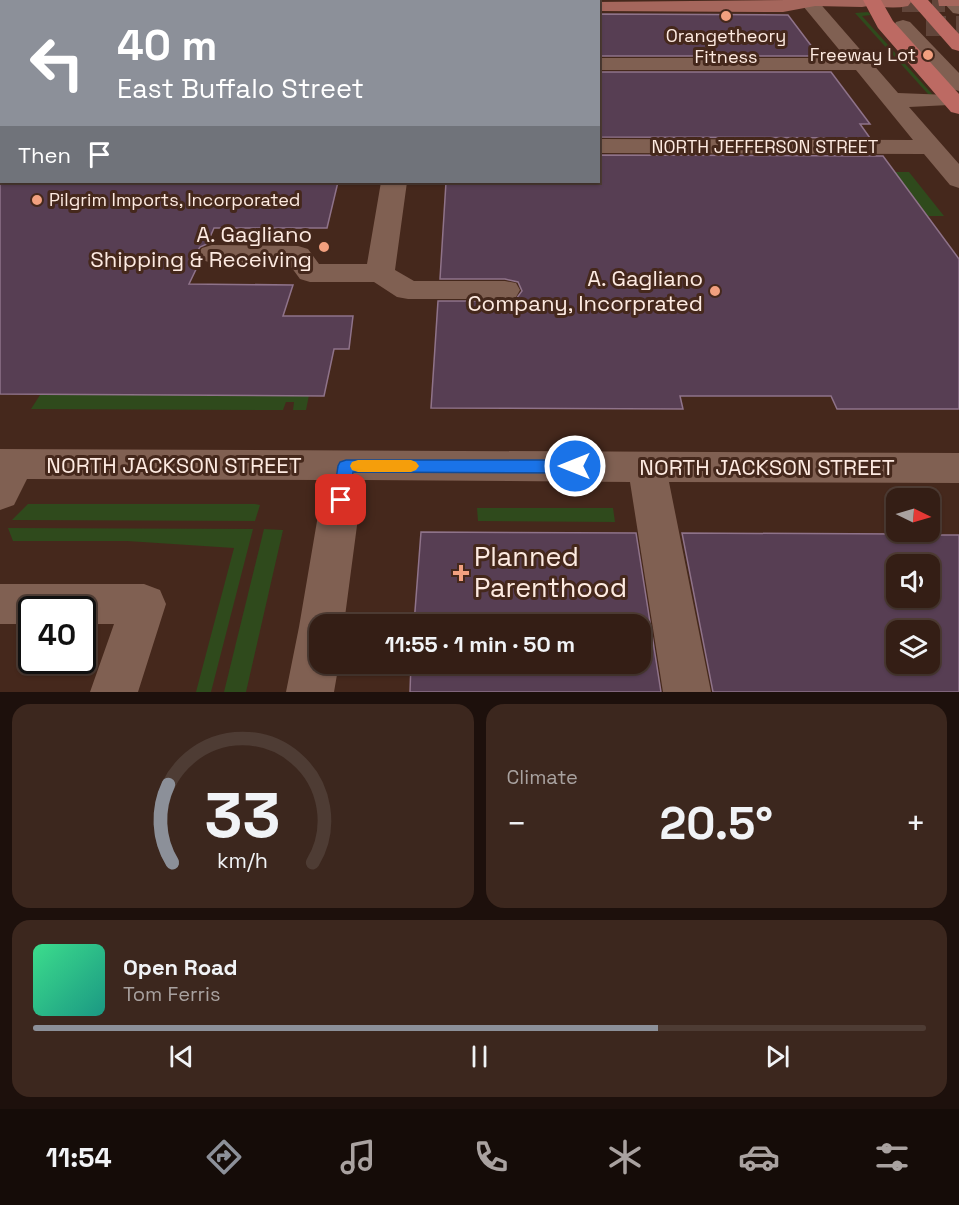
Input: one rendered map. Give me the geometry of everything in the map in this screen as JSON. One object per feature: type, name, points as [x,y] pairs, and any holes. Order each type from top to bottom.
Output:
[{"type":"highway","points":[[873,1],[885,24],[950,104]]},
{"type":"highway","points":[[910,1],[959,45]]},
{"type":"main road","points":[[600,6],[783,7],[804,1],[910,1]]},
{"type":"street","points":[[804,1],[862,64],[959,180]]},
{"type":"street","points":[[926,26],[903,26],[959,85]]},
{"type":"street","points":[[600,64],[862,64]]},
{"type":"street","points":[[892,100],[950,104]]},
{"type":"street","name":"NORTH JEFFERSON STREET","points":[[600,146],[931,147]]},
{"type":"street","points":[[380,273],[394,183]]},
{"type":"street","points":[[212,254],[298,255],[310,273],[380,273],[408,290],[505,290]]},
{"type":"street","points":[[323,614],[346,466]]},
{"type":"street","name":"NORTH JACKSON STREET","points":[[5,474],[346,466],[959,468]]},
{"type":"street","points":[[647,467],[687,692]]},
{"type":"street","points":[[0,604],[144,604],[114,692]]},
{"type":"street","points":[[310,692],[313,674]]},
{"type":"green space","points":[[868,12],[871,15],[862,16],[933,95],[928,94],[855,13]]},
{"type":"green space","points":[[895,172],[909,172],[944,216],[928,216]]},
{"type":"green space","points":[[40,395],[309,395],[306,410],[293,410],[294,402],[286,402],[283,410],[31,409]]},
{"type":"green space","points":[[28,504],[260,505],[255,521],[12,520]]},
{"type":"green space","points":[[477,508],[613,508],[615,522],[478,521]]},
{"type":"green space","points":[[8,528],[253,529],[211,692],[196,692],[234,548],[127,541],[13,541]]},
{"type":"green space","points":[[264,529],[283,530],[246,692],[224,692]]},
{"type":"building","points":[[600,14],[788,15],[819,56],[600,56]]},
{"type":"building","points":[[600,72],[831,72],[870,124],[860,124],[870,138],[600,137]]},
{"type":"building","name":"A. Gagliano Company, Incorprated","points":[[600,155],[883,156],[959,259],[959,409],[837,409],[831,396],[680,396],[683,409],[431,408],[438,301],[505,301],[516,299],[522,291],[518,282],[505,279],[440,279],[446,183],[600,183]]},
{"type":"building","points":[[0,183],[338,183],[327,228],[214,228],[207,244],[200,247],[196,253],[200,261],[189,284],[293,285],[283,316],[353,316],[349,349],[334,349],[324,396],[0,394]]},
{"type":"building","points":[[421,532],[636,533],[649,614],[415,614]]},
{"type":"building","points":[[682,533],[886,534],[886,542],[940,542],[940,535],[959,535],[959,692],[713,692]]},
{"type":"building","points":[[651,628],[661,692],[410,692],[411,674],[651,674]]},
{"type":"tunnel","points":[[902,2],[945,2]]},
{"type":"tunnel","points":[[926,26],[959,26]]},
{"type":"slow traffic","points":[[358,466],[411,466]]},
{"type":"place","name":"Orangetheory Fitness","points":[[726,16]]},
{"type":"place","name":"Freeway Lot","points":[[928,55]]},
{"type":"place","name":"Pilgrim Imports, Incorporated","points":[[37,200]]},
{"type":"place","name":"A. Gagliano Shipping & Receiving","points":[[324,247]]},
{"type":"place","name":"A. Gagliano Company, Incorprated","points":[[715,291]]},
{"type":"place","name":"Planned Parenthood","points":[[461,573]]},
{"type":"route","points":[[341,500],[346,466],[575,466]]}]
